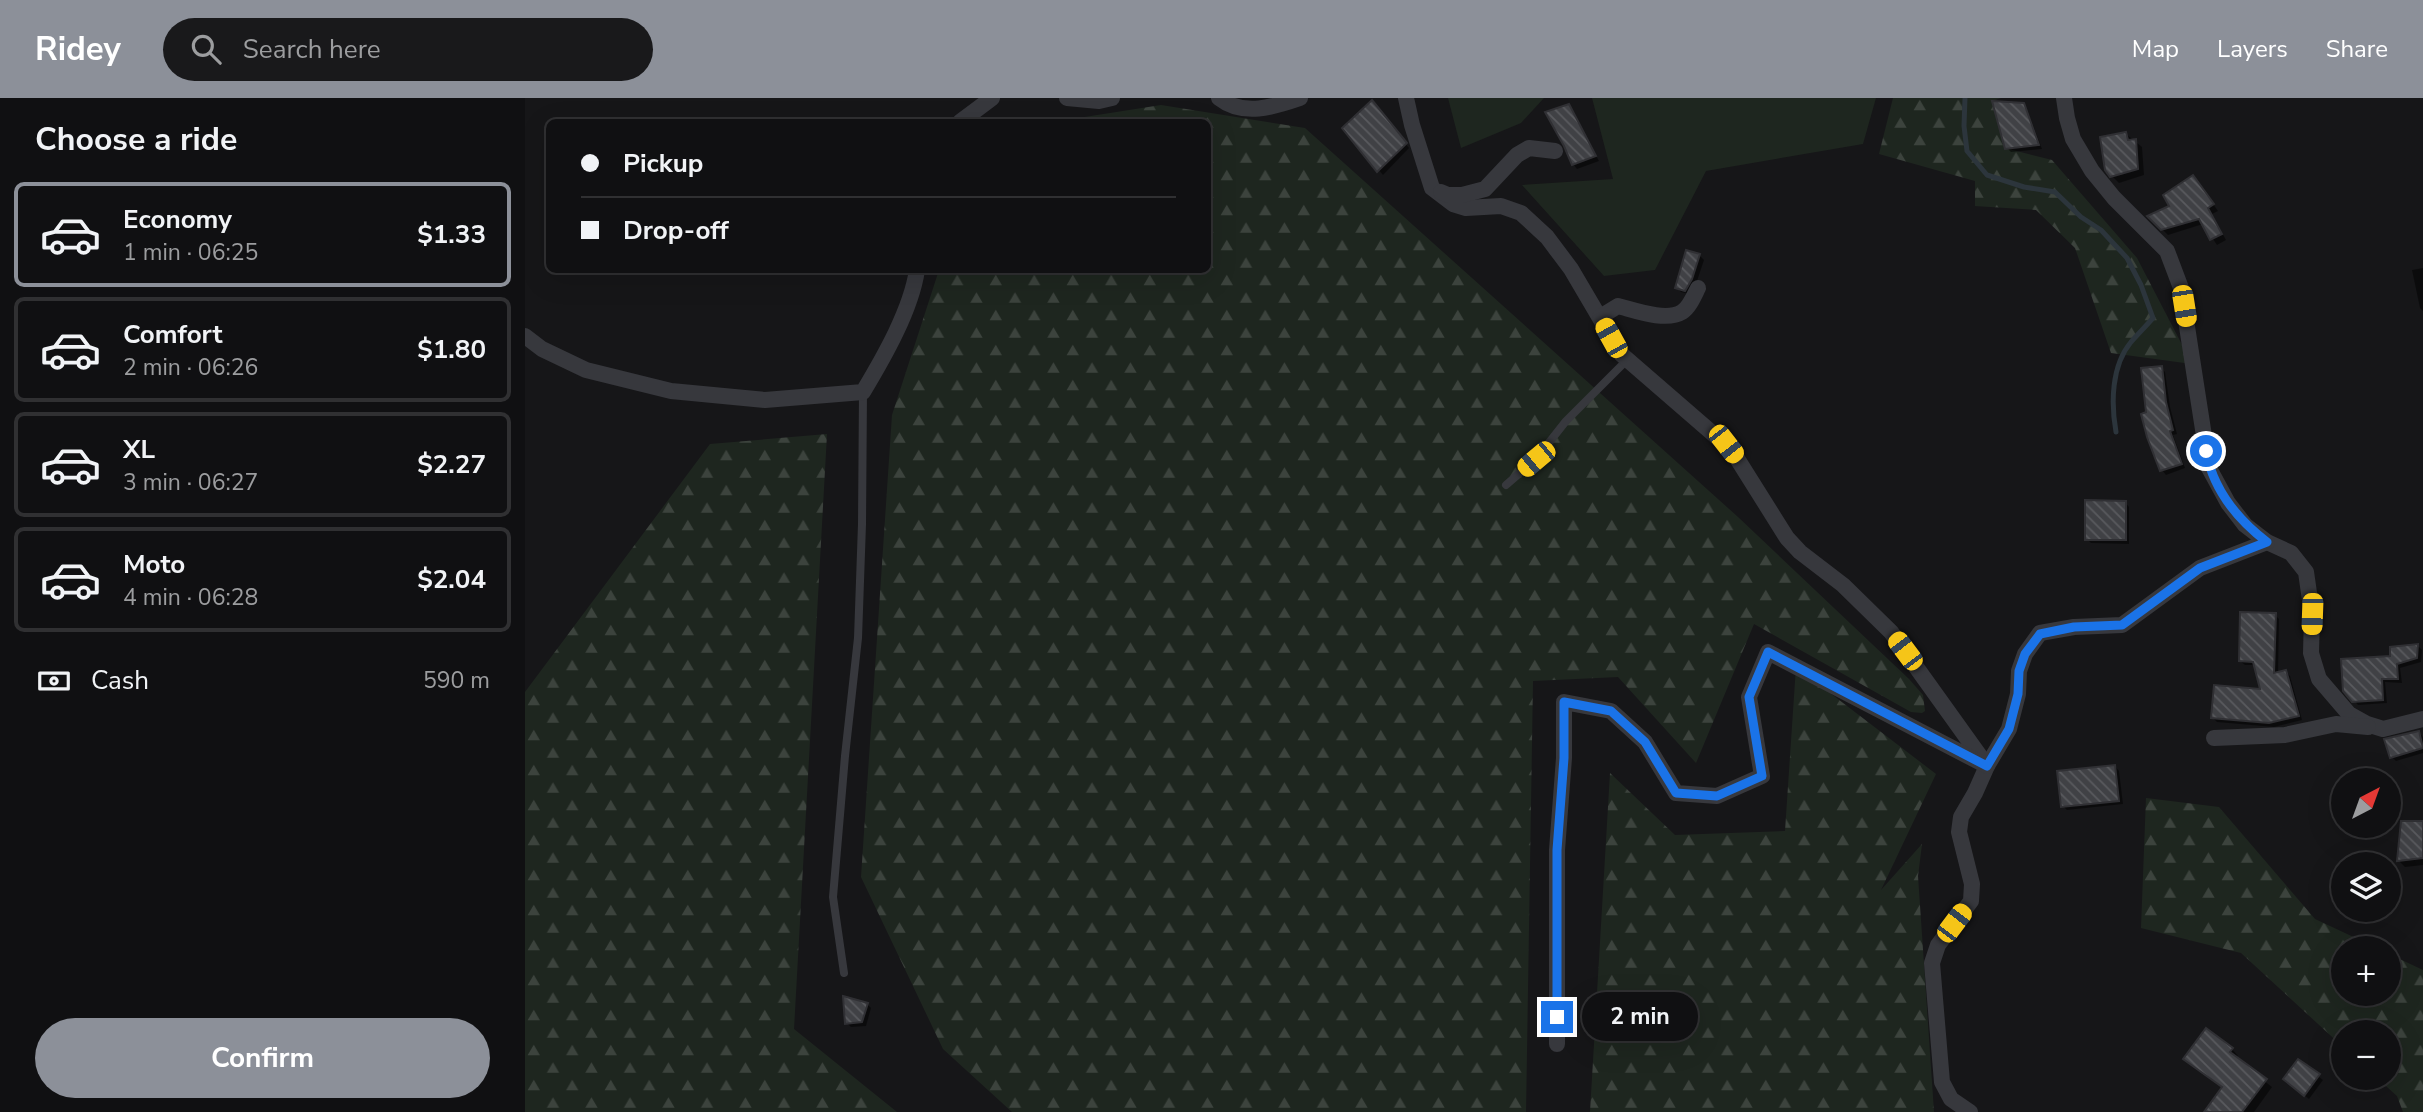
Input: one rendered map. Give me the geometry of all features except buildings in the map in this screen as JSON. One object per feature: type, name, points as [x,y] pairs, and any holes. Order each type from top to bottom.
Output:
[{"type":"street","points":[[964,119],[992,98]]},
{"type":"street","points":[[1067,98],[1099,101],[1112,98]]},
{"type":"street","points":[[1219,98],[1242,109],[1260,109],[1300,98]]},
{"type":"street","points":[[1406,98],[1432,188],[1453,204],[1466,208],[1501,206],[1521,213],[1547,237],[1571,269],[1621,354],[1726,444],[1787,538],[1800,552],[1843,585],[1891,632],[1987,766]]},
{"type":"street","points":[[2064,98],[2073,139],[2092,171],[2114,198],[2167,251],[2181,288],[2209,468],[2228,503],[2245,525],[2267,542],[2291,553],[2306,572],[2312,614],[2311,653],[2319,679],[2349,714],[2383,729]]},
{"type":"street","points":[[1432,188],[1448,195],[1462,195],[1485,189],[1517,155],[1528,148],[1555,151]]},
{"type":"street","points":[[525,336],[542,349],[586,370],[671,391],[765,400],[863,393],[887,352],[908,303],[916,273]]},
{"type":"street","points":[[1600,317],[1618,306],[1652,315],[1673,315],[1682,312],[1698,289]]},
{"type":"street","points":[[1970,1112],[1951,1099],[1942,1082],[1932,962],[1938,945],[1971,901],[1972,884],[1959,832],[1961,817],[2009,729],[2018,694],[2019,671],[2025,654],[2040,634],[2074,627],[2122,625],[2200,568],[2267,542]]},
{"type":"street","points":[[1557,1044],[1557,850],[1564,758],[1564,702],[1611,711],[1645,742],[1676,793],[1717,796],[1762,776],[1749,697],[1768,652],[1987,766]]},
{"type":"street","points":[[2214,738],[2285,734],[2336,724],[2383,729],[2423,719]]},
{"type":"lane","points":[[1506,485],[1536,459],[1566,421],[1628,359]]},
{"type":"lane","points":[[844,973],[833,897],[843,768],[858,638],[863,393]]},
{"type":"green space","points":[[1448,98],[1544,98],[1521,123],[1461,148]]},
{"type":"green space","points":[[1592,98],[1876,98],[1863,144],[1706,171],[1655,270],[1604,276],[1522,185],[1613,179]]},
{"type":"green space","points":[[1893,98],[2001,98],[1992,101],[2005,148],[2052,160],[2137,258],[2192,364],[2111,353],[2075,248],[2036,210],[1975,206],[1975,181],[1879,154]]},
{"type":"green space","points":[[1161,105],[1305,128],[1738,517],[1923,695],[1925,711],[1911,712],[1754,624],[1696,763],[1618,677],[1533,681],[1526,1112],[1012,1112],[943,1049],[861,877],[892,415],[938,273],[1211,273],[1211,119],[1072,119]]},
{"type":"green space","points":[[827,434],[794,1029],[897,1112],[525,1112],[525,692],[710,444]]},
{"type":"green space","points":[[1796,667],[1936,774],[1881,890],[1922,844],[1918,876],[1934,1112],[1590,1112],[1610,773],[1675,835],[1785,831]]},
{"type":"green space","points":[[2146,798],[2219,807],[2315,919],[2351,936],[2331,936],[2331,1006],[2401,1006],[2401,960],[2423,970],[2423,1112],[2403,1112],[2397,1096],[2390,1090],[2401,1090],[2401,1020],[2331,1020],[2331,1036],[2241,953],[2141,928]]},
{"type":"waterway","points":[[1965,98],[1967,151],[1987,175],[2024,187],[2055,192],[2081,217],[2101,230],[2127,258],[2141,285],[2153,318],[2124,352],[2116,374],[2113,398],[2116,432]]},
{"type":"route","points":[[1557,1017],[1557,850],[1564,758],[1564,702],[1611,711],[1645,742],[1676,793],[1717,796],[1762,776],[1749,697],[1768,652],[1987,766],[2009,729],[2018,694],[2019,671],[2025,654],[2040,634],[2074,627],[2122,625],[2200,568],[2267,542],[2245,525],[2228,503],[2209,468],[2206,451]]}]
